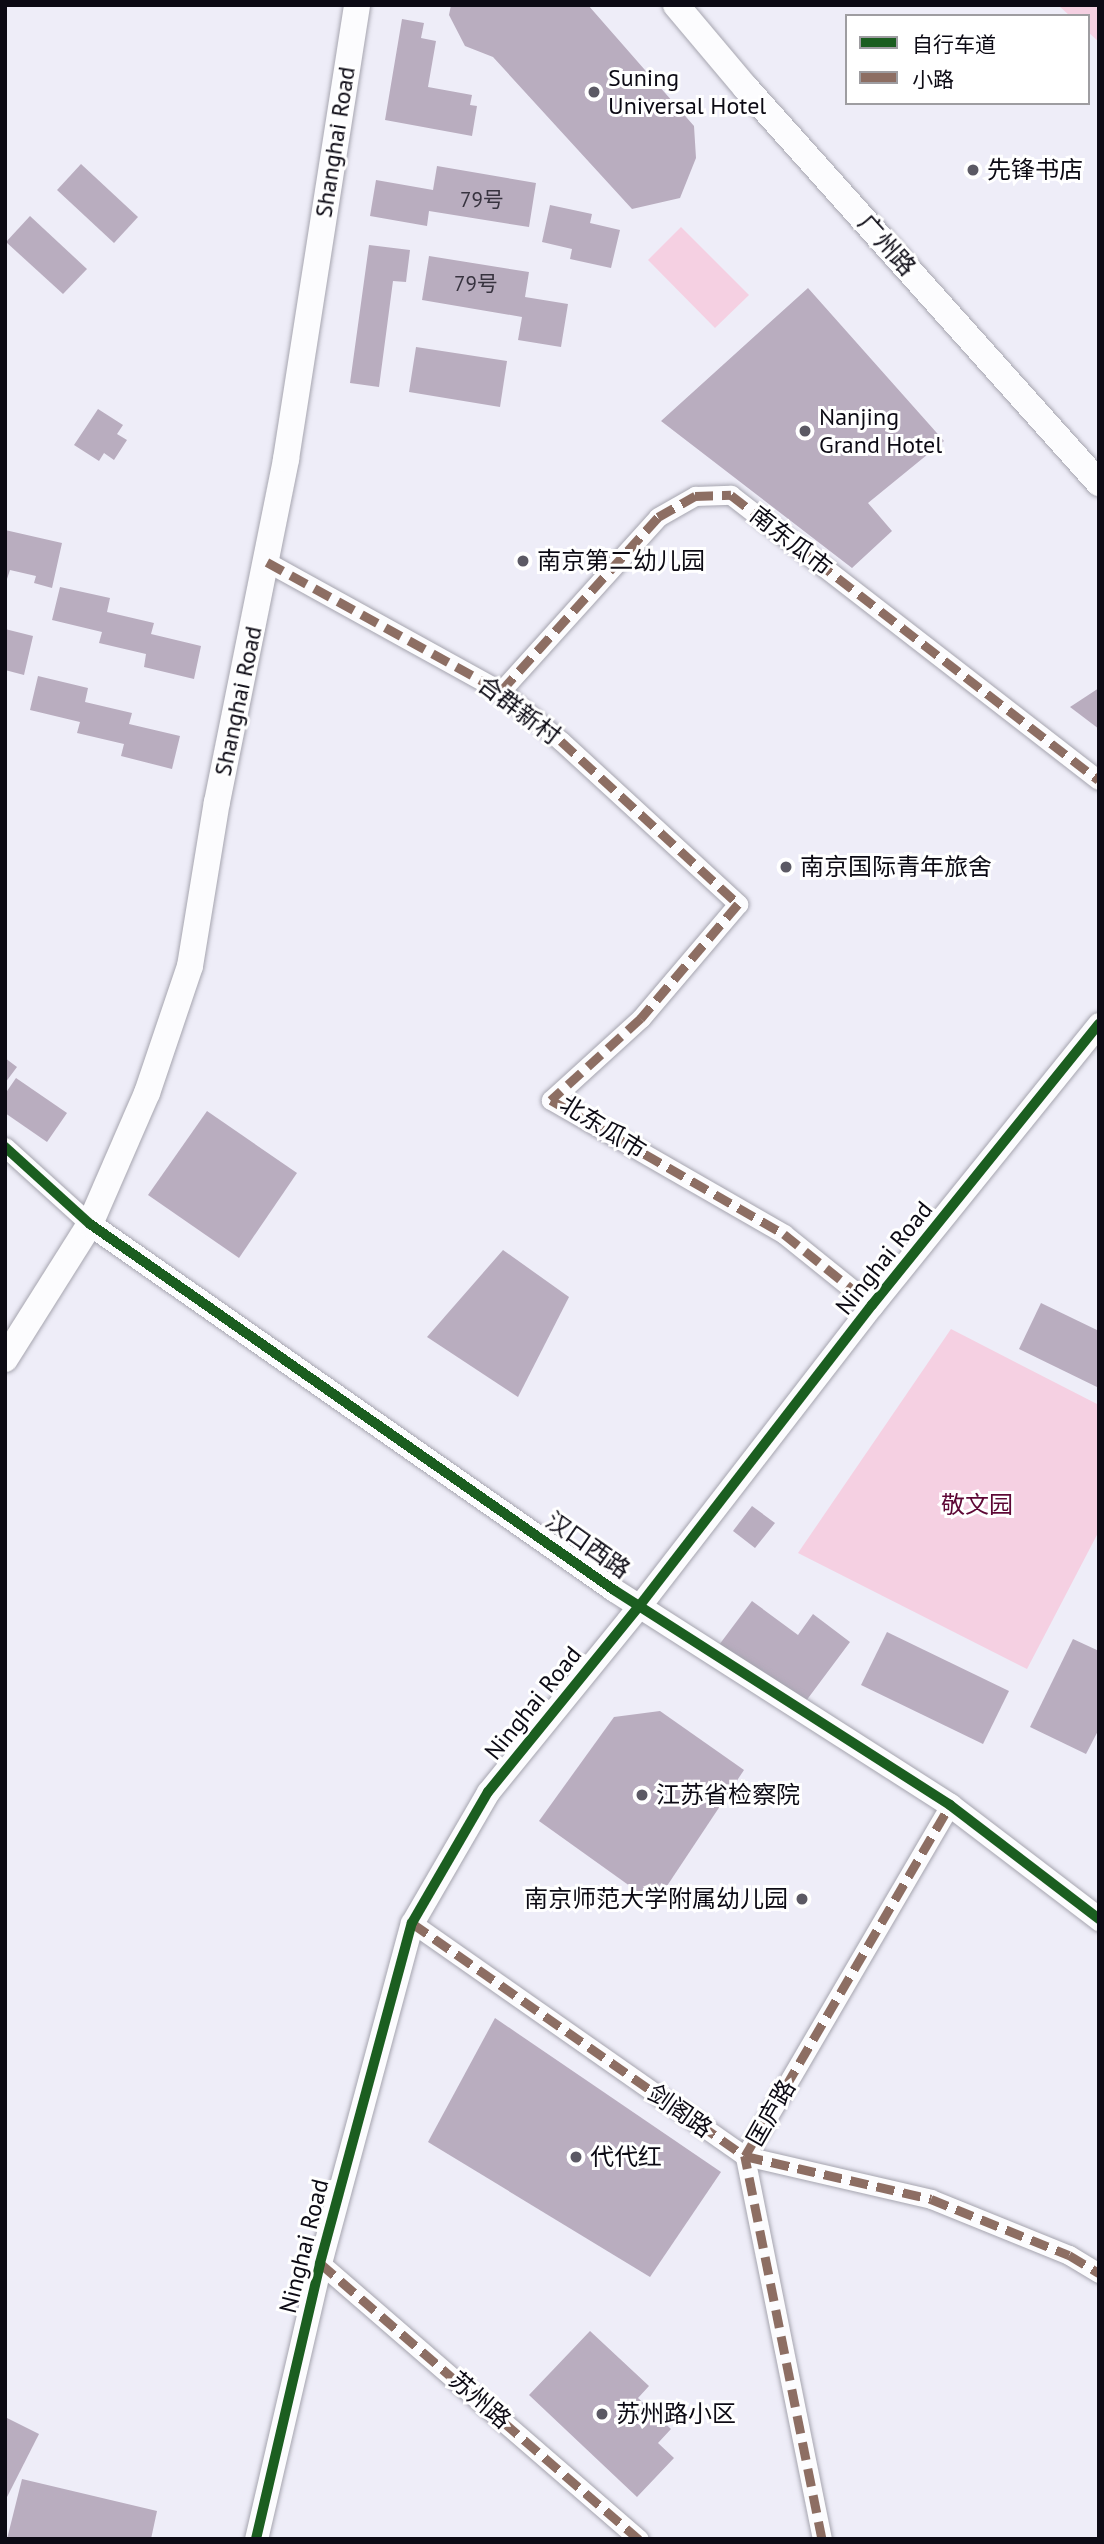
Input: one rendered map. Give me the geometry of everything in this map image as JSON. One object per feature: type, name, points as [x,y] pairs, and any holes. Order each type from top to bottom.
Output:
[{"type":"main road","name":"Shanghai Road","points":[[5,1359],[90,1224],[147,1093],[190,966],[217,802],[267,562],[356,5]]},
{"type":"main road","name":"广州路","points":[[676,5],[746,88],[1099,483]]},
{"type":"street","name":"南东瓜市","points":[[501,691],[658,517],[695,496],[731,495],[1099,780]]},
{"type":"street","name":"合群新村","points":[[267,562],[501,691],[561,741],[738,904]]},
{"type":"street","name":"北东瓜市","points":[[738,904],[641,1018],[551,1100],[784,1234],[872,1305]]},
{"type":"street","name":"Ninghai Road","points":[[256,2539],[320,2263],[412,1923],[488,1792],[639,1605],[872,1305],[1099,1024]]},
{"type":"street","points":[[5,1147],[90,1224]]},
{"type":"street","name":"汉口西路","points":[[90,1224],[639,1605],[950,1805],[1099,1919]]},
{"type":"street","name":"匡庐路","points":[[822,2539],[745,2156],[950,1805]]},
{"type":"street","name":"剑阁路","points":[[412,1923],[745,2156],[931,2199],[1069,2255],[1099,2273]]},
{"type":"street","name":"苏州路","points":[[320,2263],[639,2539]]},
{"type":"green space","points":[[1058,5],[1099,5],[1099,42],[1090,34],[1090,14],[1068,14]]},
{"type":"green space","points":[[681,227],[749,295],[715,328],[648,260]]},
{"type":"green space","name":"敬文园","points":[[951,1329],[1099,1405],[1099,1531],[1027,1669],[798,1553]]},
{"type":"building","name":"Suning Universal Hotel","points":[[451,5],[588,5],[694,126],[696,158],[680,198],[632,209],[493,57],[465,46],[449,15]]},
{"type":"building","points":[[402,19],[424,23],[421,38],[436,41],[428,87],[472,95],[470,105],[477,106],[472,136],[385,120]]},
{"type":"building","points":[[81,164],[138,217],[114,243],[57,190]]},
{"type":"building","points":[[437,166],[536,183],[529,227],[429,211],[427,226],[370,216],[376,180],[433,190]]},
{"type":"building","points":[[550,205],[592,214],[590,223],[620,230],[611,268],[570,259],[572,249],[542,242]]},
{"type":"building","points":[[30,216],[87,269],[63,294],[6,242]]},
{"type":"building","points":[[369,245],[410,250],[406,282],[393,281],[379,387],[350,383]]},
{"type":"building","points":[[429,256],[529,272],[525,297],[568,304],[561,347],[518,340],[522,317],[422,300]]},
{"type":"building","name":"Nanjing Grand Hotel","points":[[808,288],[944,441],[868,503],[892,531],[852,568],[661,421]]},
{"type":"building","points":[[416,347],[507,361],[500,407],[409,392]]},
{"type":"building","points":[[98,409],[123,425],[117,434],[127,440],[114,460],[104,453],[99,461],[74,445]]},
{"type":"building","points":[[5,530],[62,543],[52,588],[34,583],[36,576],[10,570],[5,585]]},
{"type":"building","points":[[60,587],[110,598],[107,612],[154,623],[151,634],[201,646],[194,679],[144,667],[146,654],[99,643],[102,632],[52,620]]},
{"type":"building","points":[[5,629],[33,636],[24,675],[5,670]]},
{"type":"building","points":[[38,676],[88,688],[85,702],[132,713],[129,724],[180,736],[172,769],[121,756],[124,744],[77,733],[80,722],[30,710]]},
{"type":"building","points":[[1099,688],[1099,729],[1070,707]]},
{"type":"building","points":[[5,1058],[17,1067],[5,1083]]},
{"type":"building","points":[[16,1078],[67,1113],[47,1142],[5,1113],[5,1094]]},
{"type":"building","points":[[207,1111],[297,1173],[239,1258],[148,1195]]},
{"type":"building","points":[[503,1250],[569,1297],[518,1397],[427,1337]]},
{"type":"building","points":[[1041,1303],[1099,1331],[1099,1388],[1019,1349]]},
{"type":"building","points":[[752,1506],[775,1523],[755,1548],[733,1531]]},
{"type":"building","points":[[752,1601],[798,1635],[813,1614],[850,1642],[803,1705],[719,1645]]},
{"type":"building","points":[[887,1632],[1009,1691],[983,1744],[861,1685]]},
{"type":"building","points":[[1073,1639],[1099,1651],[1099,1729],[1086,1754],[1030,1727]]},
{"type":"building","name":"江苏省检察院","points":[[660,1711],[744,1770],[655,1904],[539,1821],[614,1717]]},
{"type":"building","name":"代代红","points":[[495,2018],[721,2172],[650,2277],[428,2142]]},
{"type":"building","name":"苏州路小区","points":[[590,2331],[649,2386],[638,2398],[671,2429],[658,2443],[674,2458],[637,2497],[529,2395]]},
{"type":"building","points":[[5,2417],[39,2434],[5,2501]]},
{"type":"building","points":[[22,2479],[157,2511],[151,2539],[7,2539]]},
{"type":"marked path","points":[[501,691],[658,517],[695,496],[731,495],[1099,780]]},
{"type":"marked path","points":[[267,562],[501,691],[561,741],[738,904],[641,1018],[551,1100],[784,1234],[872,1305]]},
{"type":"marked path","points":[[822,2539],[745,2156],[950,1805]]},
{"type":"marked path","points":[[412,1923],[745,2156],[931,2199],[1069,2255],[1099,2273]]},
{"type":"marked path","points":[[320,2263],[639,2539]]},
{"type":"cycle path","points":[[256,2539],[320,2263],[412,1923],[488,1792],[640,1605],[872,1305],[1099,1024]]},
{"type":"cycle path","points":[[5,1147],[90,1224],[614,1590],[950,1805],[1099,1919]]},
{"type":"place","name":"Suning Universal Hotel","points":[[594,92]]},
{"type":"place","name":"先锋书店","points":[[973,170]]},
{"type":"place","name":"Nanjing Grand Hotel","points":[[805,431]]},
{"type":"place","name":"南京第二幼儿园","points":[[523,561]]},
{"type":"place","name":"南京国际青年旅舍","points":[[786,867]]},
{"type":"place","name":"江苏省检察院","points":[[642,1795]]},
{"type":"place","name":"南京师范大学附属幼儿园","points":[[802,1899]]},
{"type":"place","name":"代代红","points":[[576,2157]]},
{"type":"place","name":"苏州路小区","points":[[602,2414]]}]
